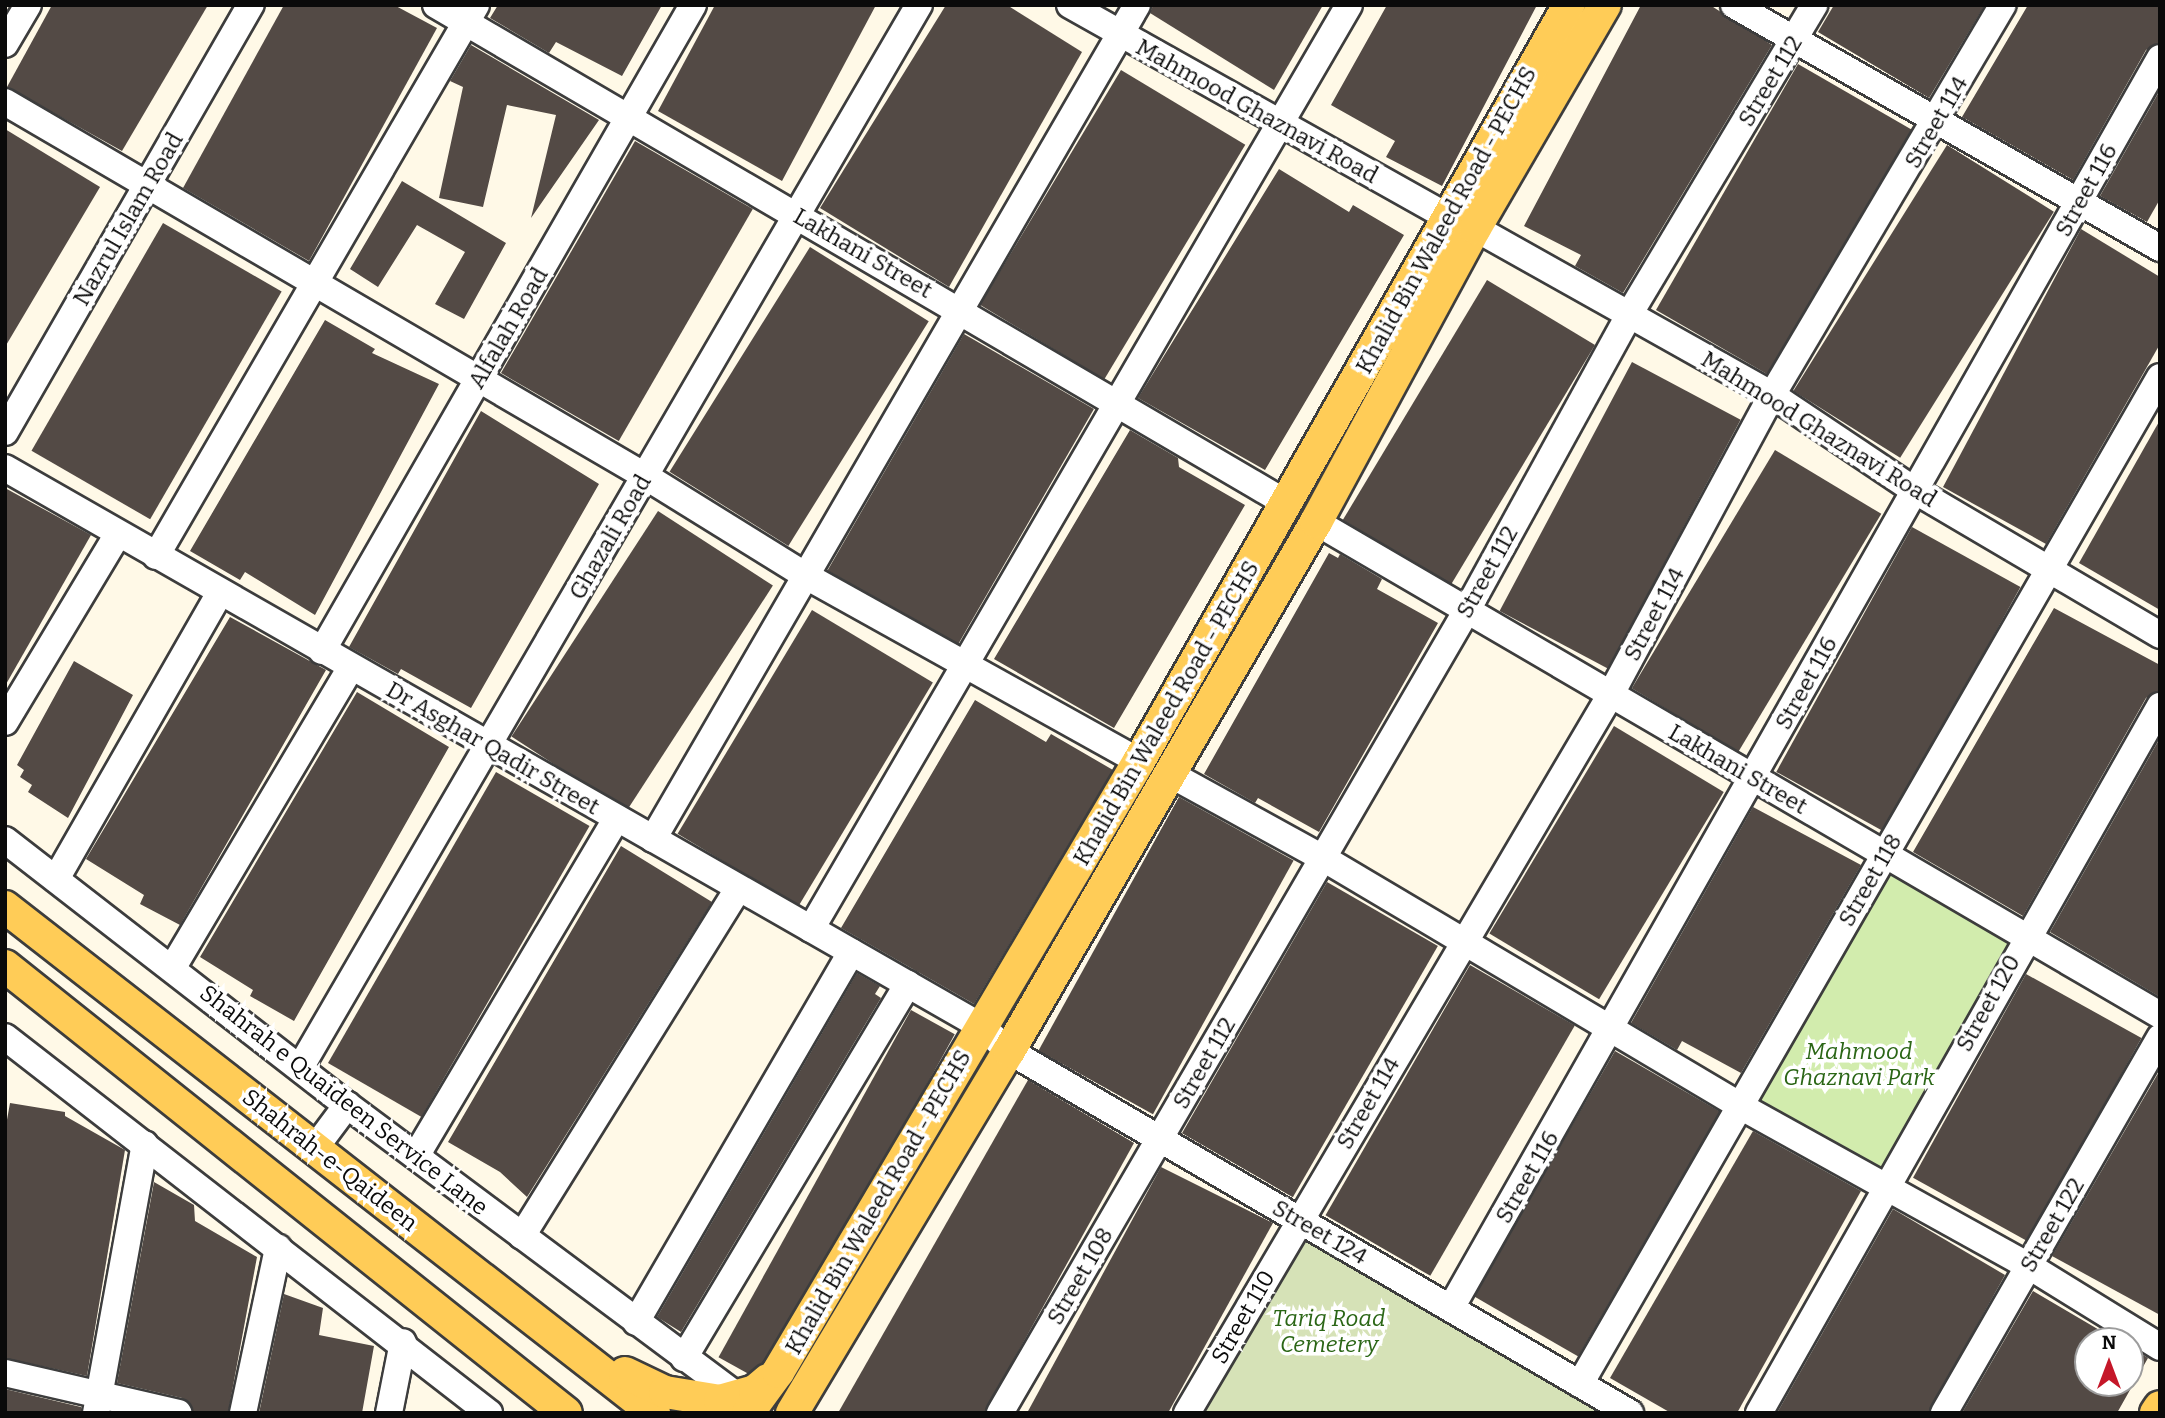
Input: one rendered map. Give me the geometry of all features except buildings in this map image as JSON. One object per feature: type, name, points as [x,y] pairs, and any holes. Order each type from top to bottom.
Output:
[{"type":"main road","name":"Khalid Bin Waleed Road - PECHS","points":[[744,1405],[778,1372],[1139,761],[1288,504],[1446,216],[1569,5]]},
{"type":"main road","name":"Khalid Bin Waleed Road - PECHS","points":[[802,1404],[1316,522],[1475,228],[1605,5]]},
{"type":"main road","name":"Shahrah-e-Qaideen","points":[[5,907],[654,1413]]},
{"type":"main road","points":[[5,967],[566,1413]]},
{"type":"main road","points":[[505,1297],[597,1360],[665,1392],[744,1405]]},
{"type":"main road","points":[[2156,1413],[2160,1407]]},
{"type":"street","points":[[5,44],[29,5]]},
{"type":"street","name":"Nazrul Islam Road","points":[[5,432],[251,5]]},
{"type":"street","name":"Lakhani Street","points":[[436,5],[471,14],[629,117],[1118,401],[1288,504]]},
{"type":"street","name":"Alfalah Road","points":[[322,651],[693,5]]},
{"type":"street","name":"Ghazali Road","points":[[300,1068],[919,5]]},
{"type":"street","name":"Mahmood Ghaznavi Road","points":[[1070,5],[1279,126],[1446,216]]},
{"type":"street","points":[[653,839],[1137,5]]},
{"type":"street","points":[[811,929],[1349,5]]},
{"type":"street","points":[[1734,5],[2080,200],[2156,238]]},
{"type":"street","name":"Street 112","points":[[1160,1139],[1467,610],[1630,313],[1814,5]]},
{"type":"street","name":"Street 114","points":[[1300,1220],[1462,941],[1611,694],[1772,395],[1938,120],[2003,5]]},
{"type":"street","points":[[156,556],[471,14]]},
{"type":"street","name":"Street 116","points":[[1451,1308],[1612,1029],[2160,58]]},
{"type":"street","points":[[5,102],[645,476],[806,576],[1139,761]]},
{"type":"street","name":"Mahmood Ghaznavi Road","points":[[1475,228],[1772,395],[1914,490],[2160,635]]},
{"type":"street","name":"Street 118","points":[[1580,1384],[2160,377]]},
{"type":"street","name":"Dr Asghar Qadir Street","points":[[5,468],[981,1026],[1009,1051]]},
{"type":"street","name":"Lakhani Street","points":[[1316,522],[2160,1015]]},
{"type":"street","points":[[5,722],[118,534]]},
{"type":"street","points":[[57,879],[220,593]]},
{"type":"street","points":[[173,967],[351,667]]},
{"type":"street","name":"Street 120","points":[[1759,1413],[2025,936],[2160,706]]},
{"type":"street","points":[[1170,774],[1323,858],[1740,1106],[2029,1266],[2160,1347]]},
{"type":"street","points":[[416,1156],[617,818]]},
{"type":"street","name":"Shahrah e Quaideen Service Lane","points":[[5,840],[173,967],[347,1105],[744,1405]]},
{"type":"street","points":[[522,1236],[739,888]]},
{"type":"street","points":[[636,1322],[851,952]]},
{"type":"street","points":[[684,1358],[908,984]]},
{"type":"street","points":[[5,1037],[403,1342],[489,1413]]},
{"type":"street","name":"Street 122","points":[[1944,1413],[2160,1038]]},
{"type":"street","name":"Street 124","points":[[1009,1051],[1630,1413]]},
{"type":"street","points":[[314,1148],[347,1105]]},
{"type":"street","name":"Street 108","points":[[1000,1413],[1160,1139]]},
{"type":"street","points":[[98,1403],[145,1144]]},
{"type":"street","name":"Street 110","points":[[1187,1413],[1300,1220]]},
{"type":"street","points":[[243,1413],[278,1248]]},
{"type":"street","points":[[389,1413],[403,1342]]},
{"type":"street","points":[[5,1373],[98,1403],[178,1413]]},
{"type":"green space","name":"Mahmood Ghaznavi Park","points":[[1885,854],[2025,935],[1880,1187],[1740,1106]]},
{"type":"green space","name":"Tariq Road Cemetery","points":[[1300,1220],[1629,1413],[1187,1413]]}]
